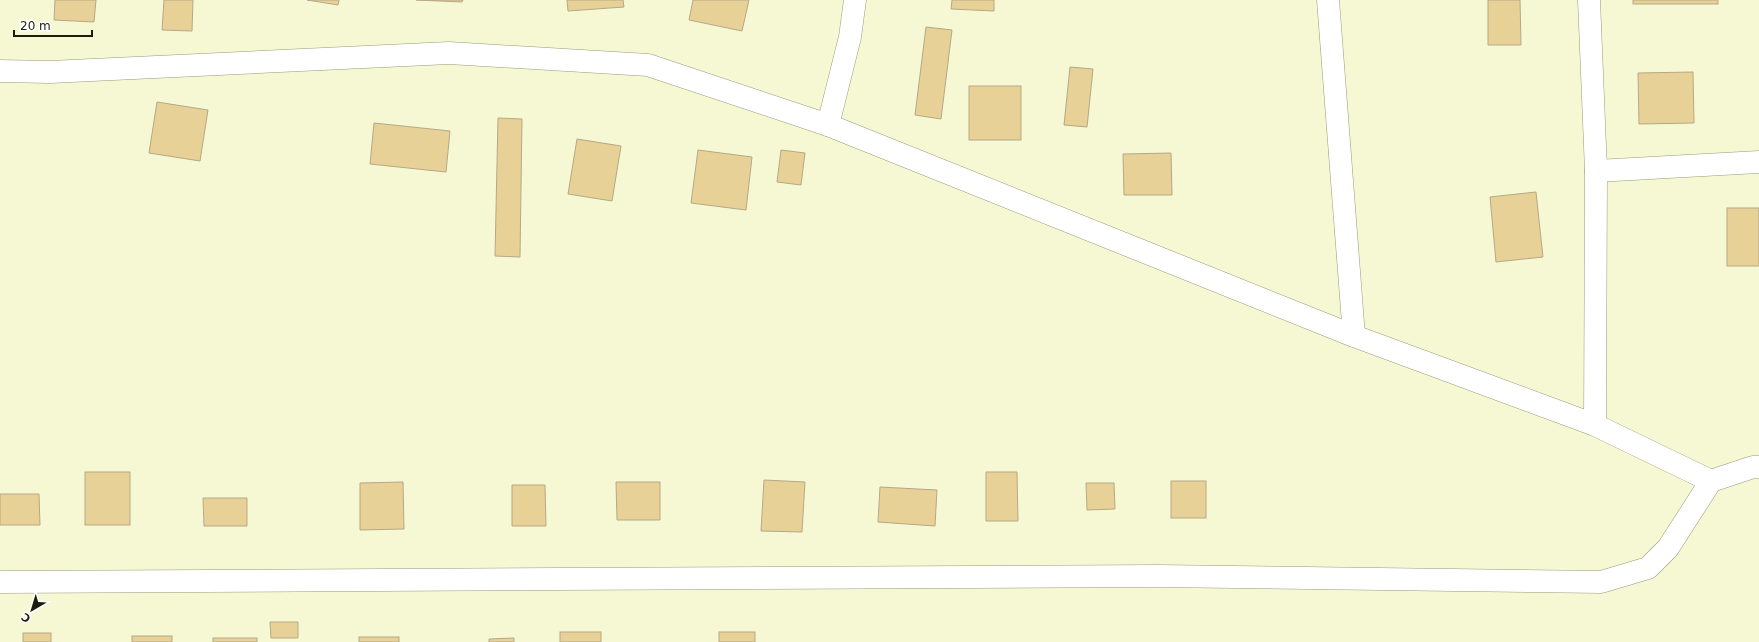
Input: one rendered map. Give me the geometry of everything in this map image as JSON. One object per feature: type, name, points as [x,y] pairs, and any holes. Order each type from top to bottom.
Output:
[{"type":"street","points":[[828,125],[850,36],[855,0]]},
{"type":"street","points":[[1328,0],[1354,336]]},
{"type":"street","points":[[1590,0],[1596,171],[1595,425]]},
{"type":"street","points":[[0,71],[50,72],[449,53],[648,65],[828,125],[1354,336],[1595,425],[1711,481]]},
{"type":"street","points":[[1596,171],[1759,162]]},
{"type":"street","points":[[0,582],[1159,576],[1601,582],[1648,568],[1668,548],[1711,481],[1753,467],[1759,467]]},
{"type":"building","points":[[55,0],[96,0],[94,22],[54,20]]},
{"type":"building","points":[[164,0],[193,0],[192,31],[162,30]]},
{"type":"building","points":[[307,0],[339,0],[338,5]]},
{"type":"building","points":[[416,0],[463,0],[462,2]]},
{"type":"building","points":[[567,0],[623,0],[624,7],[568,11]]},
{"type":"building","points":[[693,0],[749,0],[742,31],[689,20]]},
{"type":"building","points":[[952,0],[994,0],[994,11],[951,9]]},
{"type":"building","points":[[1488,0],[1520,0],[1521,45],[1488,45]]},
{"type":"building","points":[[1633,0],[1718,0],[1718,4],[1633,4]]},
{"type":"building","points":[[926,27],[952,30],[941,119],[915,115]]},
{"type":"building","points":[[1070,67],[1093,69],[1087,127],[1064,125]]},
{"type":"building","points":[[1693,72],[1694,123],[1639,124],[1638,73]]},
{"type":"building","points":[[969,86],[1021,86],[1021,140],[969,140]]},
{"type":"building","points":[[157,102],[208,110],[200,161],[149,153]]},
{"type":"building","points":[[498,118],[522,119],[520,257],[495,256]]},
{"type":"building","points":[[374,123],[450,131],[446,172],[370,164]]},
{"type":"building","points":[[577,139],[621,146],[612,201],[568,194]]},
{"type":"building","points":[[698,150],[752,157],[746,210],[691,203]]},
{"type":"building","points":[[781,150],[805,153],[801,185],[777,182]]},
{"type":"building","points":[[1171,153],[1172,195],[1124,195],[1123,154]]},
{"type":"building","points":[[1536,192],[1543,257],[1496,262],[1490,197]]},
{"type":"building","points":[[1727,208],[1759,208],[1759,266],[1727,266]]},
{"type":"building","points":[[85,472],[130,472],[130,525],[85,525]]},
{"type":"building","points":[[986,472],[1017,472],[1018,521],[986,521]]},
{"type":"building","points":[[764,480],[805,482],[802,532],[761,531]]},
{"type":"building","points":[[1171,481],[1206,481],[1206,518],[1171,518]]},
{"type":"building","points":[[403,482],[404,529],[360,530],[360,483]]},
{"type":"building","points":[[616,482],[660,482],[660,520],[617,520]]},
{"type":"building","points":[[1086,483],[1114,483],[1115,509],[1087,510]]},
{"type":"building","points":[[512,485],[545,485],[546,526],[512,526]]},
{"type":"building","points":[[880,487],[937,490],[935,526],[878,522]]},
{"type":"building","points":[[0,494],[39,494],[40,525],[0,525]]},
{"type":"building","points":[[203,498],[247,498],[247,526],[204,526]]},
{"type":"building","points":[[270,622],[298,622],[298,638],[271,638]]},
{"type":"building","points":[[560,632],[601,632],[601,642],[560,642]]},
{"type":"building","points":[[719,632],[755,632],[755,642],[719,642]]},
{"type":"building","points":[[23,633],[51,633],[51,642],[23,642]]},
{"type":"building","points":[[132,636],[172,636],[172,642],[132,642]]},
{"type":"building","points":[[359,637],[399,637],[399,642],[359,642]]},
{"type":"building","points":[[213,638],[257,638],[257,642],[213,642]]},
{"type":"building","points":[[514,638],[514,642],[489,642],[489,639]]}]
